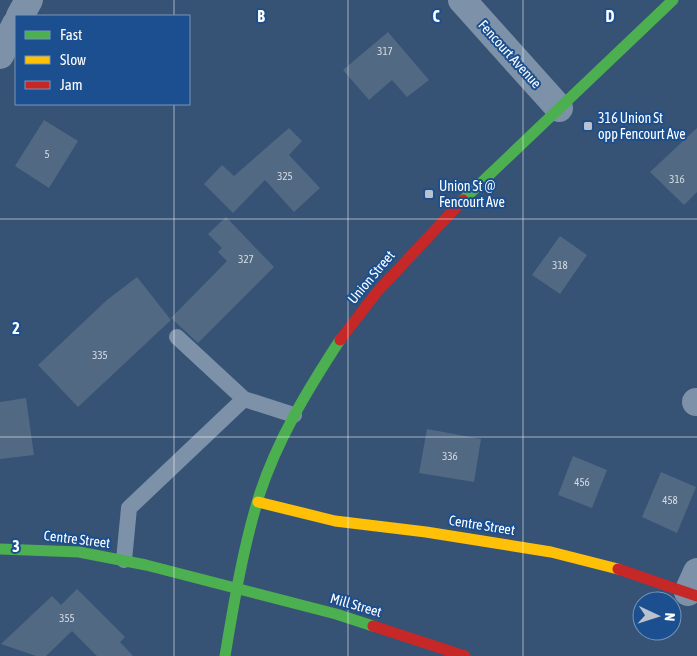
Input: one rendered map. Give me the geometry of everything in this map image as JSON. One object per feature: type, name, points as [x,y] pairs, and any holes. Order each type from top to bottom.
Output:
[{"type":"main road","name":"Union Street","points":[[224,656],[237,588],[258,502],[270,467],[294,416],[332,350],[375,292],[421,241],[673,0]]},
{"type":"main road","name":"Centre Street","points":[[258,502],[336,521],[426,532],[551,552],[640,575],[694,586]]},
{"type":"main road","name":"Centre Street","points":[[0,549],[58,550],[124,560],[237,588]]},
{"type":"main road","name":"Mill Street","points":[[237,588],[378,627],[465,656]]},
{"type":"street","points":[[21,15],[29,0]]},
{"type":"street","name":"Fencourt Avenue","points":[[462,0],[559,108]]},
{"type":"street","points":[[0,55],[15,26]]},
{"type":"lane","points":[[177,337],[244,399],[294,416]]},
{"type":"lane","points":[[124,560],[129,508],[244,399]]},
{"type":"building","points":[[388,32],[429,80],[407,97],[392,80],[369,100],[343,70]]},
{"type":"building","points":[[44,120],[78,141],[49,188],[15,166]]},
{"type":"building","points":[[289,128],[302,141],[289,155],[320,188],[294,212],[265,180],[233,213],[204,184],[222,165],[234,176]]},
{"type":"building","points":[[697,128],[697,192],[684,205],[650,172]]},
{"type":"building","points":[[226,217],[274,267],[198,343],[171,318],[227,261],[218,252],[222,248],[208,234]]},
{"type":"building","points":[[560,236],[587,255],[560,294],[532,275]]},
{"type":"building","points":[[137,277],[171,320],[78,407],[38,365],[109,298],[107,300]]},
{"type":"building","points":[[26,398],[34,455],[0,459],[0,402]]},
{"type":"building","points":[[427,429],[481,439],[474,482],[419,473]]},
{"type":"building","points":[[573,456],[607,470],[592,508],[558,495]]},
{"type":"building","points":[[661,472],[696,487],[677,533],[642,517]]},
{"type":"building","points":[[77,589],[125,637],[120,642],[133,656],[97,656],[72,631],[46,656],[36,656],[1,644],[52,596],[61,605]]},
{"type":"traffic: fast","points":[[463,200],[673,0]]},
{"type":"traffic: fast","points":[[225,656],[244,555],[253,516],[266,475],[294,415],[340,340]]},
{"type":"traffic: fast","points":[[0,549],[79,552],[146,565],[336,614],[373,626]]},
{"type":"traffic: slow","points":[[258,502],[335,521],[426,532],[551,552],[618,569]]},
{"type":"traffic: jam","points":[[340,340],[377,292],[463,200]]},
{"type":"traffic: jam","points":[[618,569],[697,596]]},
{"type":"traffic: jam","points":[[373,626],[465,656]]},
{"type":"place","name":"316 Union St opp Fencourt Ave","points":[[588,126]]},
{"type":"place","name":"Union St @ Fencourt Ave","points":[[429,194]]}]
